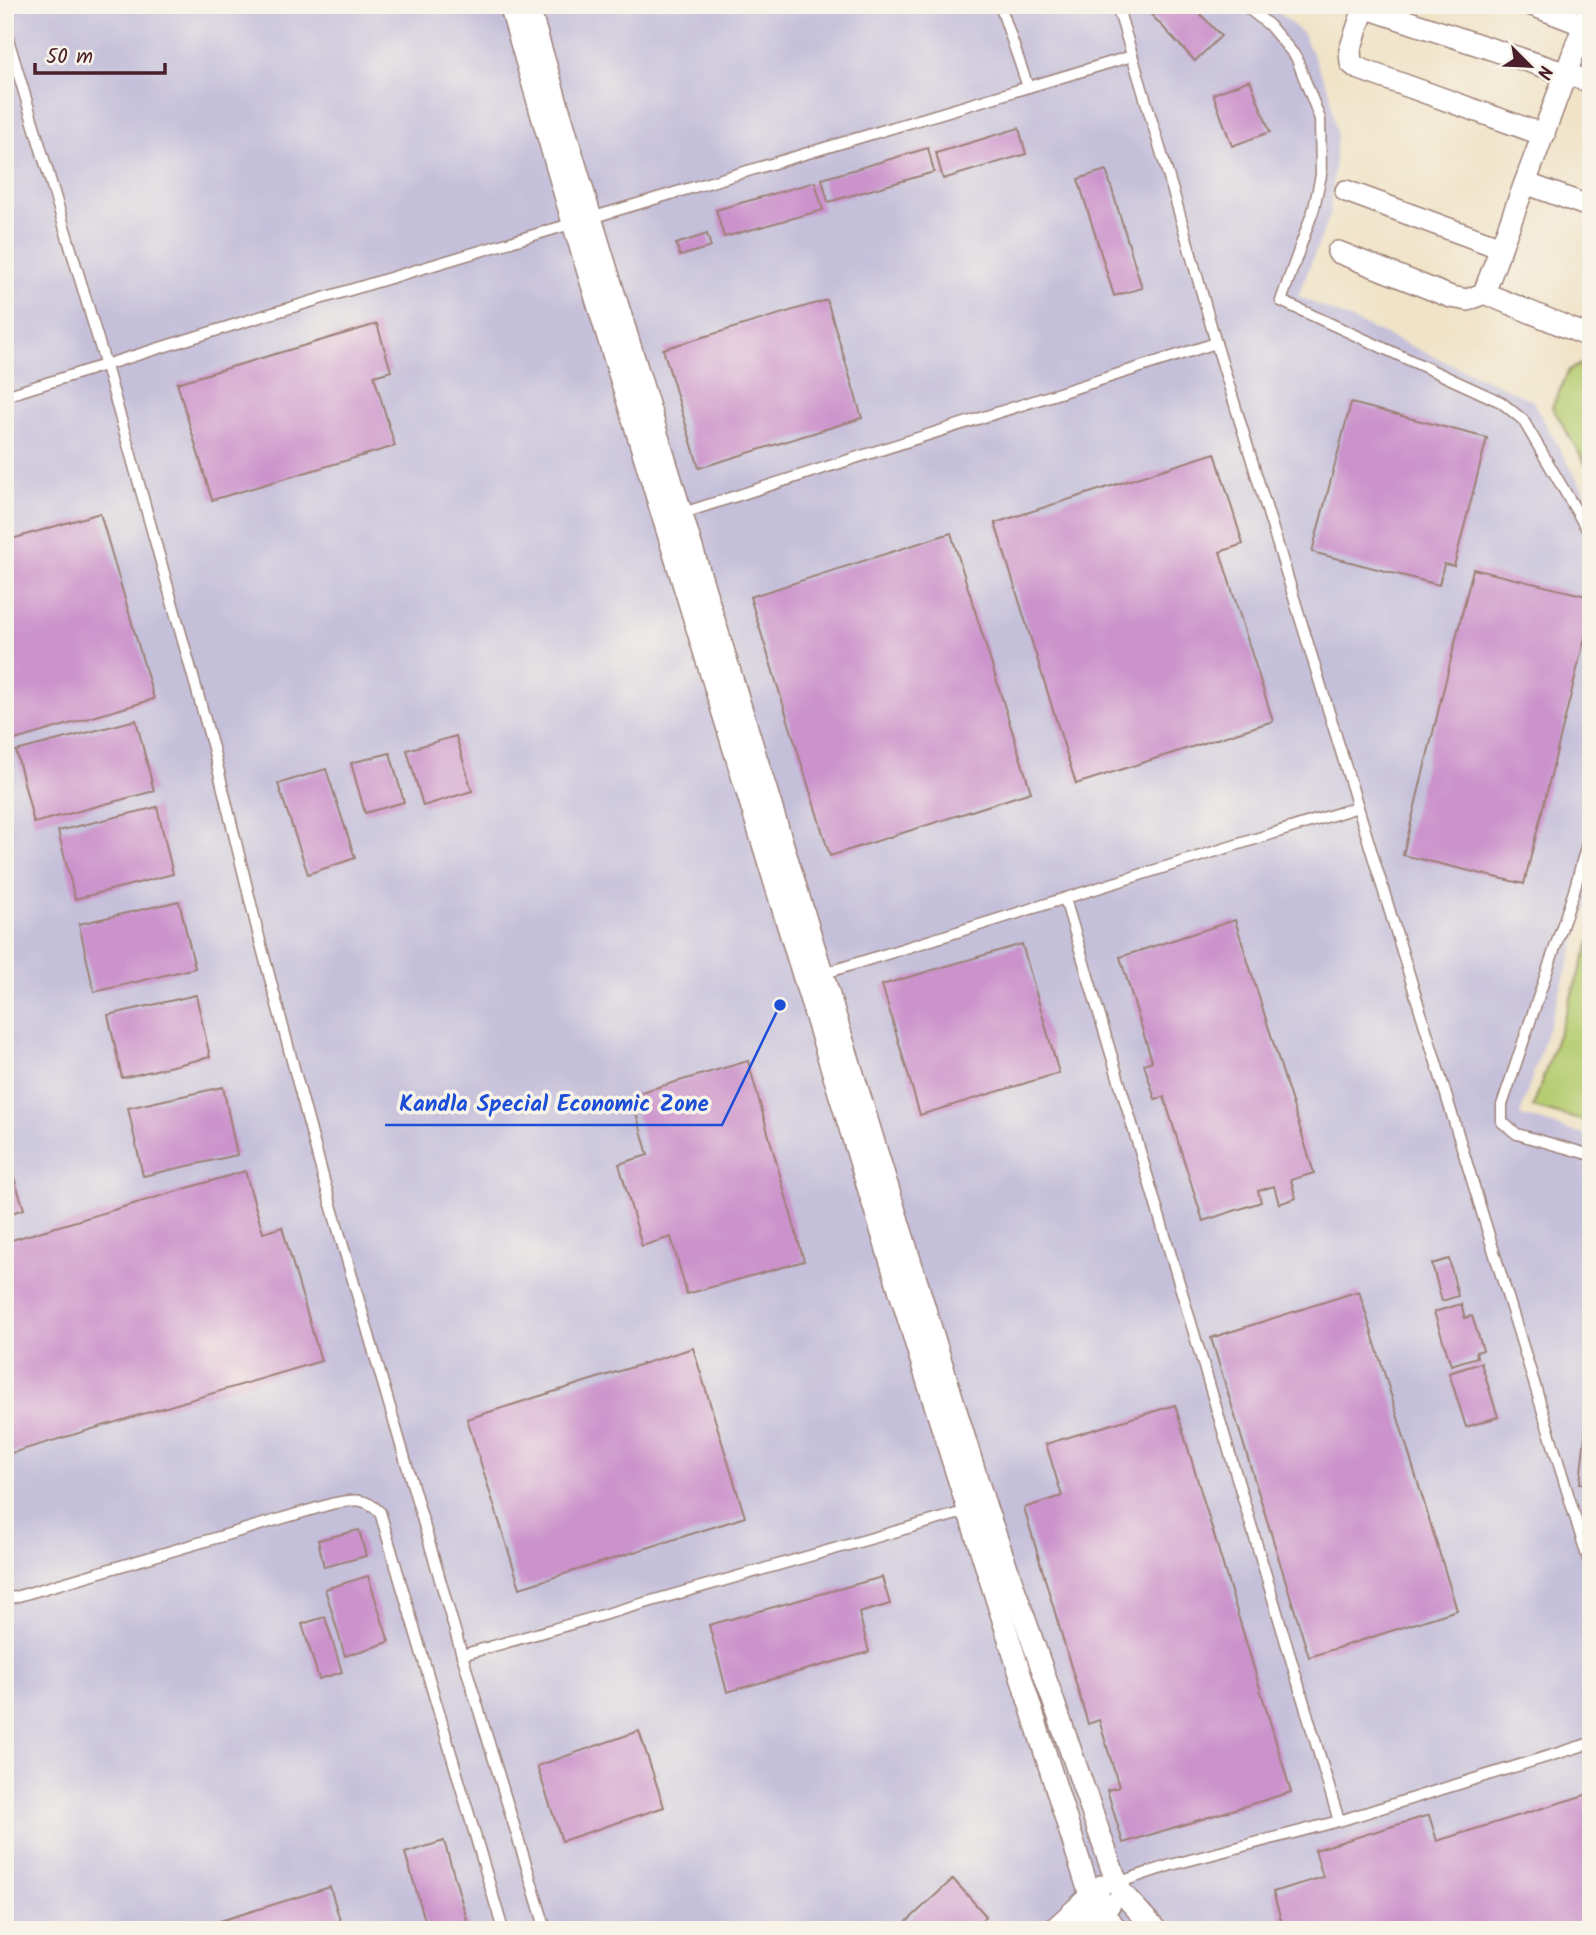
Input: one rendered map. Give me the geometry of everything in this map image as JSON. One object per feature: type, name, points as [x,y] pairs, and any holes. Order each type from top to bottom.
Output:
[{"type":"street","points":[[510,5],[683,513],[821,974],[976,1508],[1118,1884],[1156,1930]]},
{"type":"street","points":[[528,5],[582,220],[1096,1903],[1118,1930]]},
{"type":"street","points":[[1338,252],[1451,297],[1468,300],[1484,293],[1587,16],[1532,5]]},
{"type":"street","points":[[1544,135],[1357,68],[1351,62],[1350,50],[1364,6],[1591,82]]},
{"type":"street","points":[[1525,183],[1591,207]]},
{"type":"street","points":[[1346,191],[1501,248]]},
{"type":"street","points":[[1484,293],[1591,337]]},
{"type":"street","points":[[1053,1930],[1096,1903],[1118,1884]]},
{"type":"street","points":[[1081,1930],[1096,1903]]},
{"type":"lane","points":[[1000,5],[1028,87]]},
{"type":"lane","points":[[1116,5],[1216,343],[1591,1569]]},
{"type":"lane","points":[[1244,5],[1269,25],[1296,57],[1320,119],[1321,175],[1314,208],[1280,301],[1501,402],[1523,420],[1591,536]]},
{"type":"lane","points":[[5,29],[106,366],[213,748],[260,941],[325,1184],[462,1656],[547,1930]]},
{"type":"lane","points":[[5,396],[1132,56]]},
{"type":"lane","points":[[683,513],[1216,343]]},
{"type":"lane","points":[[821,974],[1358,807]]},
{"type":"lane","points":[[1591,830],[1574,891],[1502,1105],[1502,1122],[1517,1134],[1591,1155]]},
{"type":"lane","points":[[1065,899],[1339,1821]]},
{"type":"lane","points":[[5,1600],[331,1504],[355,1500],[371,1503],[380,1512],[503,1930]]},
{"type":"lane","points":[[462,1656],[976,1508]]},
{"type":"lane","points":[[1118,1884],[1171,1865],[1339,1821],[1591,1743]]},
{"type":"shaded area","points":[[5,5],[1270,5],[1303,34],[1330,92],[1337,137],[1330,215],[1298,296],[1532,400],[1591,503],[1591,895],[1520,1115],[1591,1137],[1591,1930],[5,1930]]},
{"type":"green space","points":[[1591,359],[1591,473],[1552,407],[1569,370]]},
{"type":"green space","points":[[1591,939],[1591,1123],[1533,1107]]},
{"type":"building","points":[[1192,5],[1221,36],[1195,61],[1144,7]]},
{"type":"building","points":[[1250,80],[1270,132],[1232,146],[1213,94]]},
{"type":"building","points":[[1019,128],[1026,154],[943,179],[936,153]]},
{"type":"building","points":[[928,148],[934,172],[828,202],[822,179]]},
{"type":"building","points":[[1106,170],[1142,288],[1114,296],[1078,179]]},
{"type":"building","points":[[815,182],[823,210],[724,237],[716,210]]},
{"type":"building","points":[[707,234],[711,247],[680,256],[676,244]]},
{"type":"building","points":[[827,300],[862,418],[699,468],[663,349]]},
{"type":"building","points":[[377,324],[391,371],[374,376],[395,446],[212,500],[177,383]]},
{"type":"building","points":[[1351,403],[1487,438],[1454,566],[1444,564],[1439,585],[1312,552]]},
{"type":"building","points":[[1215,453],[1243,544],[1220,552],[1273,721],[1076,784],[995,523]]},
{"type":"building","points":[[100,513],[154,699],[5,743],[5,541]]},
{"type":"building","points":[[951,533],[1031,792],[830,856],[750,597]]},
{"type":"building","points":[[1473,569],[1591,597],[1591,613],[1524,884],[1403,855]]},
{"type":"building","points":[[136,720],[154,791],[34,823],[16,751]]},
{"type":"building","points":[[456,736],[472,791],[423,806],[407,750]]},
{"type":"building","points":[[390,753],[404,802],[365,813],[351,763]]},
{"type":"building","points":[[326,769],[355,858],[308,874],[278,784]]},
{"type":"building","points":[[157,807],[173,874],[75,899],[58,831]]},
{"type":"building","points":[[179,901],[195,968],[94,992],[79,924]]},
{"type":"building","points":[[1235,920],[1314,1173],[1291,1180],[1296,1198],[1279,1204],[1274,1186],[1258,1191],[1261,1202],[1203,1221],[1164,1097],[1155,1099],[1144,1064],[1152,1061],[1120,957]]},
{"type":"building","points":[[1022,944],[1059,1073],[920,1115],[882,985]]},
{"type":"building","points":[[196,995],[210,1057],[122,1078],[108,1015]]},
{"type":"building","points":[[748,1061],[804,1261],[687,1294],[671,1237],[642,1246],[619,1164],[648,1155],[631,1095]]},
{"type":"building","points":[[223,1087],[237,1155],[143,1176],[128,1108]]},
{"type":"building","points":[[5,1150],[24,1209],[5,1215]]},
{"type":"building","points":[[245,1171],[263,1233],[282,1227],[321,1361],[5,1455],[5,1242]]},
{"type":"building","points":[[1449,1259],[1458,1296],[1442,1301],[1432,1264]]},
{"type":"building","points":[[1359,1291],[1457,1610],[1309,1657],[1211,1338]]},
{"type":"building","points":[[1461,1304],[1465,1318],[1472,1316],[1483,1350],[1476,1352],[1477,1357],[1451,1365],[1434,1312]]},
{"type":"building","points":[[693,1348],[745,1517],[520,1588],[467,1419]]},
{"type":"building","points":[[1481,1363],[1498,1417],[1466,1427],[1449,1373]]},
{"type":"building","points":[[1591,1396],[1591,1484],[1580,1483]]},
{"type":"building","points":[[1175,1405],[1291,1792],[1123,1843],[1107,1790],[1119,1787],[1099,1720],[1088,1724],[1024,1508],[1062,1496],[1046,1444]]},
{"type":"building","points":[[359,1530],[366,1556],[324,1567],[318,1540]]},
{"type":"building","points":[[368,1576],[389,1642],[345,1656],[325,1589]]},
{"type":"building","points":[[882,1577],[890,1604],[859,1613],[869,1652],[727,1692],[709,1625]]},
{"type":"building","points":[[325,1617],[342,1672],[319,1679],[302,1624]]},
{"type":"building","points":[[639,1731],[664,1807],[562,1841],[537,1766]]},
{"type":"building","points":[[1591,1793],[1591,1930],[1284,1930],[1273,1892],[1323,1877],[1315,1850],[1429,1815],[1437,1841]]},
{"type":"building","points":[[444,1841],[470,1930],[428,1930],[405,1853]]},
{"type":"building","points":[[953,1879],[986,1916],[972,1930],[906,1930],[902,1926]]},
{"type":"building","points":[[330,1887],[343,1930],[194,1930],[194,1929]]},
{"type":"place","name":"Kandla Special Economic Zone","points":[[780,1005]]}]
